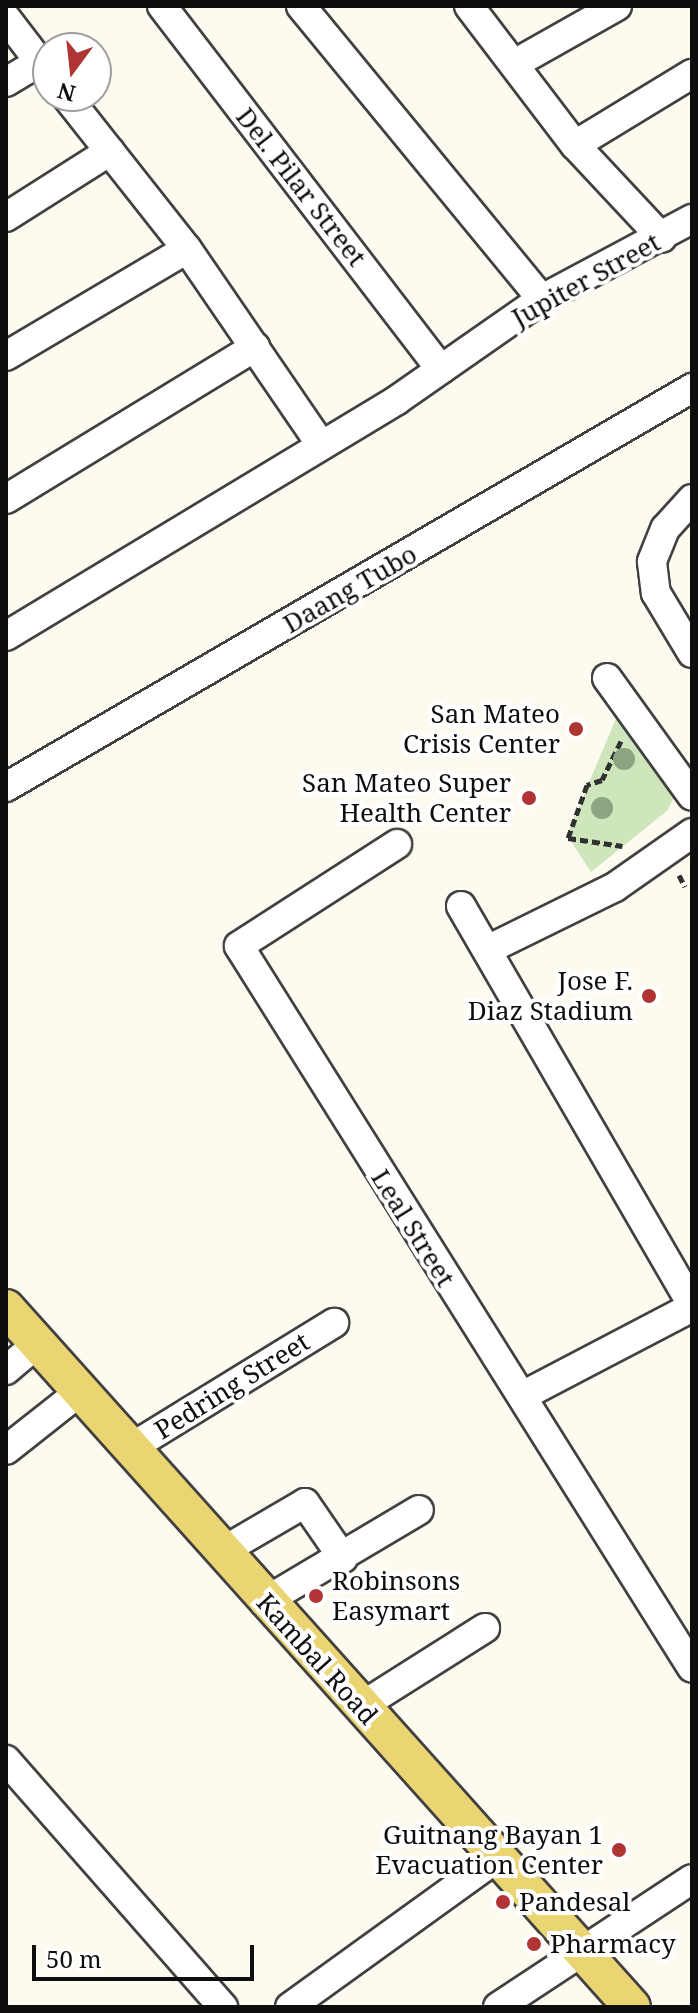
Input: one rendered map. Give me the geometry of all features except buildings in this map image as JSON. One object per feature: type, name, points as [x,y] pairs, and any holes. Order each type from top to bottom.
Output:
[{"type":"main road","name":"Kambal Road","points":[[6,1308],[82,1390],[129,1449],[223,1551],[264,1602],[499,1856],[632,2007]]},
{"type":"street","name":"Del. Pilar Street","points":[[162,6],[441,369]]},
{"type":"street","points":[[301,6],[542,299]]},
{"type":"street","points":[[469,6],[516,63],[575,145],[662,238]]},
{"type":"street","points":[[516,63],[617,6]]},
{"type":"street","points":[[6,18],[32,52]]},
{"type":"street","points":[[6,82],[32,72]]},
{"type":"street","points":[[575,145],[692,74]]},
{"type":"street","points":[[79,112],[187,249],[321,445]]},
{"type":"street","points":[[6,217],[110,151]]},
{"type":"street","name":"Jupiter Street","points":[[6,636],[321,445],[441,369],[542,299],[662,238],[692,219]]},
{"type":"street","points":[[6,356],[187,249]]},
{"type":"street","points":[[6,499],[255,347]]},
{"type":"street","name":"Daang Tubo","points":[[6,787],[692,388]]},
{"type":"street","points":[[692,499],[665,529],[652,562],[656,593],[692,653]]},
{"type":"street","points":[[607,678],[692,796]]},
{"type":"street","points":[[487,950],[645,868],[692,833]]},
{"type":"street","name":"Leal Street","points":[[397,844],[239,946],[454,1294],[524,1395],[692,1668]]},
{"type":"street","points":[[461,906],[692,1305],[524,1395]]},
{"type":"street","name":"Pedring Street","points":[[129,1449],[334,1323]]},
{"type":"street","points":[[6,1370],[38,1343]]},
{"type":"street","points":[[6,1450],[82,1390]]},
{"type":"street","points":[[223,1551],[305,1503],[343,1558]]},
{"type":"street","points":[[264,1602],[343,1558],[419,1510]]},
{"type":"street","points":[[360,1707],[485,1628]]},
{"type":"street","points":[[6,1760],[223,2007]]},
{"type":"street","points":[[290,2007],[499,1856]]},
{"type":"street","points":[[498,2007],[581,1949],[692,1879]]},
{"type":"path","points":[[634,716],[602,780],[587,785],[568,838],[631,848],[645,868]]},
{"type":"green space","points":[[617,716],[675,795],[668,810],[591,872],[567,835]]},
{"type":"place","name":"San Mateo Crisis Center","points":[[576,729]]},
{"type":"place","name":"San Mateo Super Health Center","points":[[529,798]]},
{"type":"place","name":"Jose F. Diaz Stadium","points":[[649,996]]},
{"type":"place","name":"Robinsons Easymart","points":[[316,1596]]},
{"type":"place","name":"Guitnang Bayan 1 Evacuation Center","points":[[619,1850]]},
{"type":"place","name":"Pandesal","points":[[503,1902]]},
{"type":"place","name":"Pharmacy","points":[[534,1944]]}]
